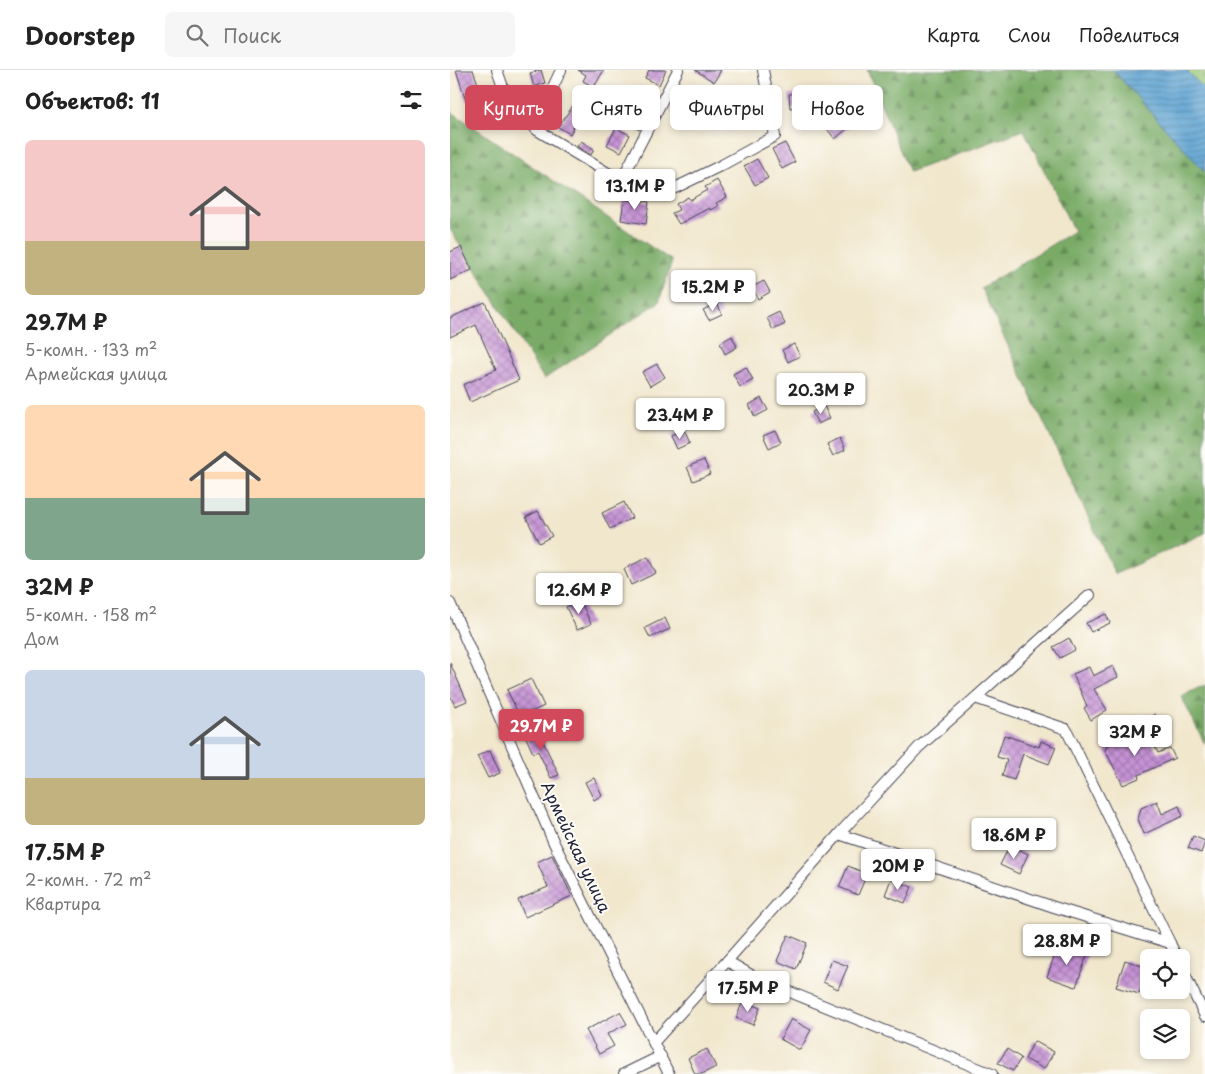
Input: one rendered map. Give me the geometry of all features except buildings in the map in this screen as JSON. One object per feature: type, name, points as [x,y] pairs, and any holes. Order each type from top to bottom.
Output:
[{"type":"street","points":[[498,70],[502,85]]},
{"type":"street","points":[[554,85],[561,70]]},
{"type":"street","points":[[621,181],[678,70]]},
{"type":"street","points":[[539,130],[640,194],[675,188],[775,136],[763,70]]},
{"type":"street","points":[[654,1042],[838,834],[919,747],[1090,595]]},
{"type":"street","name":"Армейская улица","points":[[450,603],[554,843],[669,1074]]},
{"type":"street","points":[[975,698],[1066,729],[1173,949]]},
{"type":"street","points":[[838,834],[1054,907],[1170,943]]},
{"type":"street","points":[[726,961],[758,979],[992,1074]]},
{"type":"street","points":[[1190,985],[1205,1016]]},
{"type":"street","points":[[624,1074],[661,1056]]},
{"type":"green space","points":[[867,70],[1113,70],[1205,172],[1205,533],[1115,574],[981,288],[1074,231],[1024,130],[909,172],[883,109],[883,85],[873,85]]},
{"type":"green space","points":[[1186,70],[1205,70],[1205,90]]},
{"type":"green space","points":[[450,111],[465,121],[465,130],[478,130],[672,261],[659,302],[544,379],[450,229]]},
{"type":"green space","points":[[1205,685],[1205,744],[1181,696]]},
{"type":"water","points":[[1113,70],[1186,70],[1205,90],[1205,172]]}]
